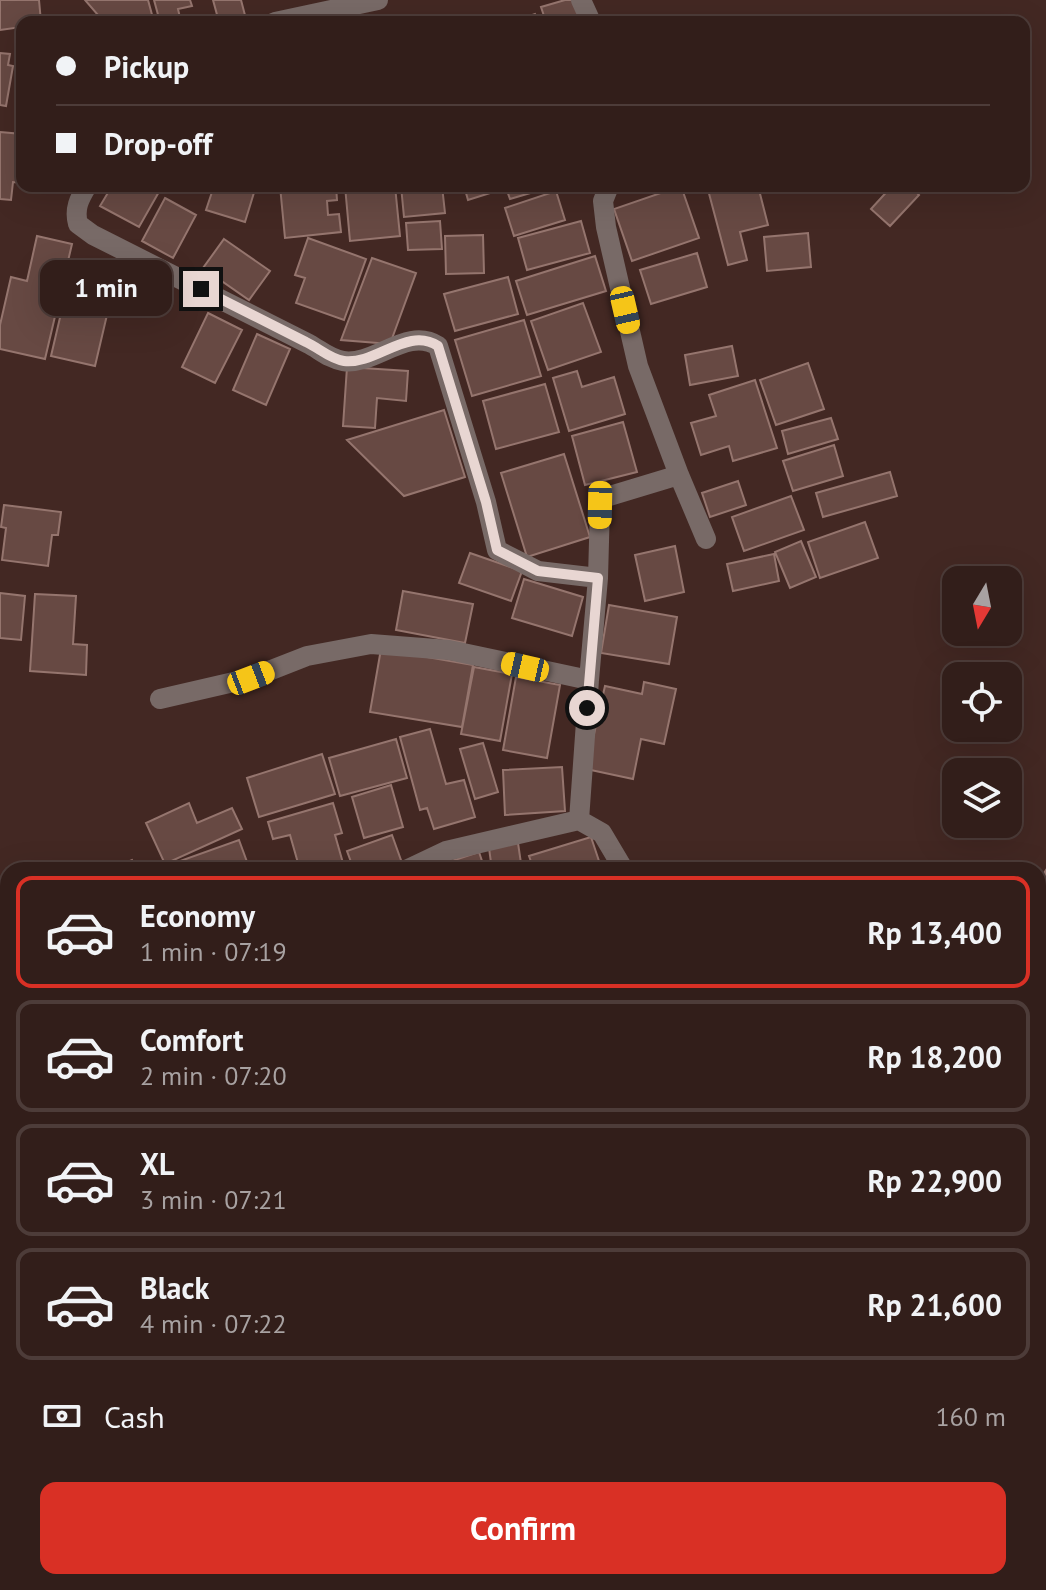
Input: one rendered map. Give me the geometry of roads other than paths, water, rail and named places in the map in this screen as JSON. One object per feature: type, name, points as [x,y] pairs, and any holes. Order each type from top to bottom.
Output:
[{"type":"street","points":[[303,16],[378,0]]},
{"type":"street","points":[[83,192],[75,213],[78,224],[93,235],[332,358],[355,361],[407,341],[430,341],[438,346],[486,502],[497,550],[538,571],[598,578]]},
{"type":"street","points":[[607,192],[603,201],[606,227],[638,366],[706,539]]},
{"type":"street","points":[[579,820],[598,578],[600,505],[603,498],[679,475]]},
{"type":"street","points":[[160,699],[251,678],[307,656],[371,644],[449,650],[589,680]]},
{"type":"street","points":[[423,862],[446,851],[579,820],[602,833],[619,862]]}]
